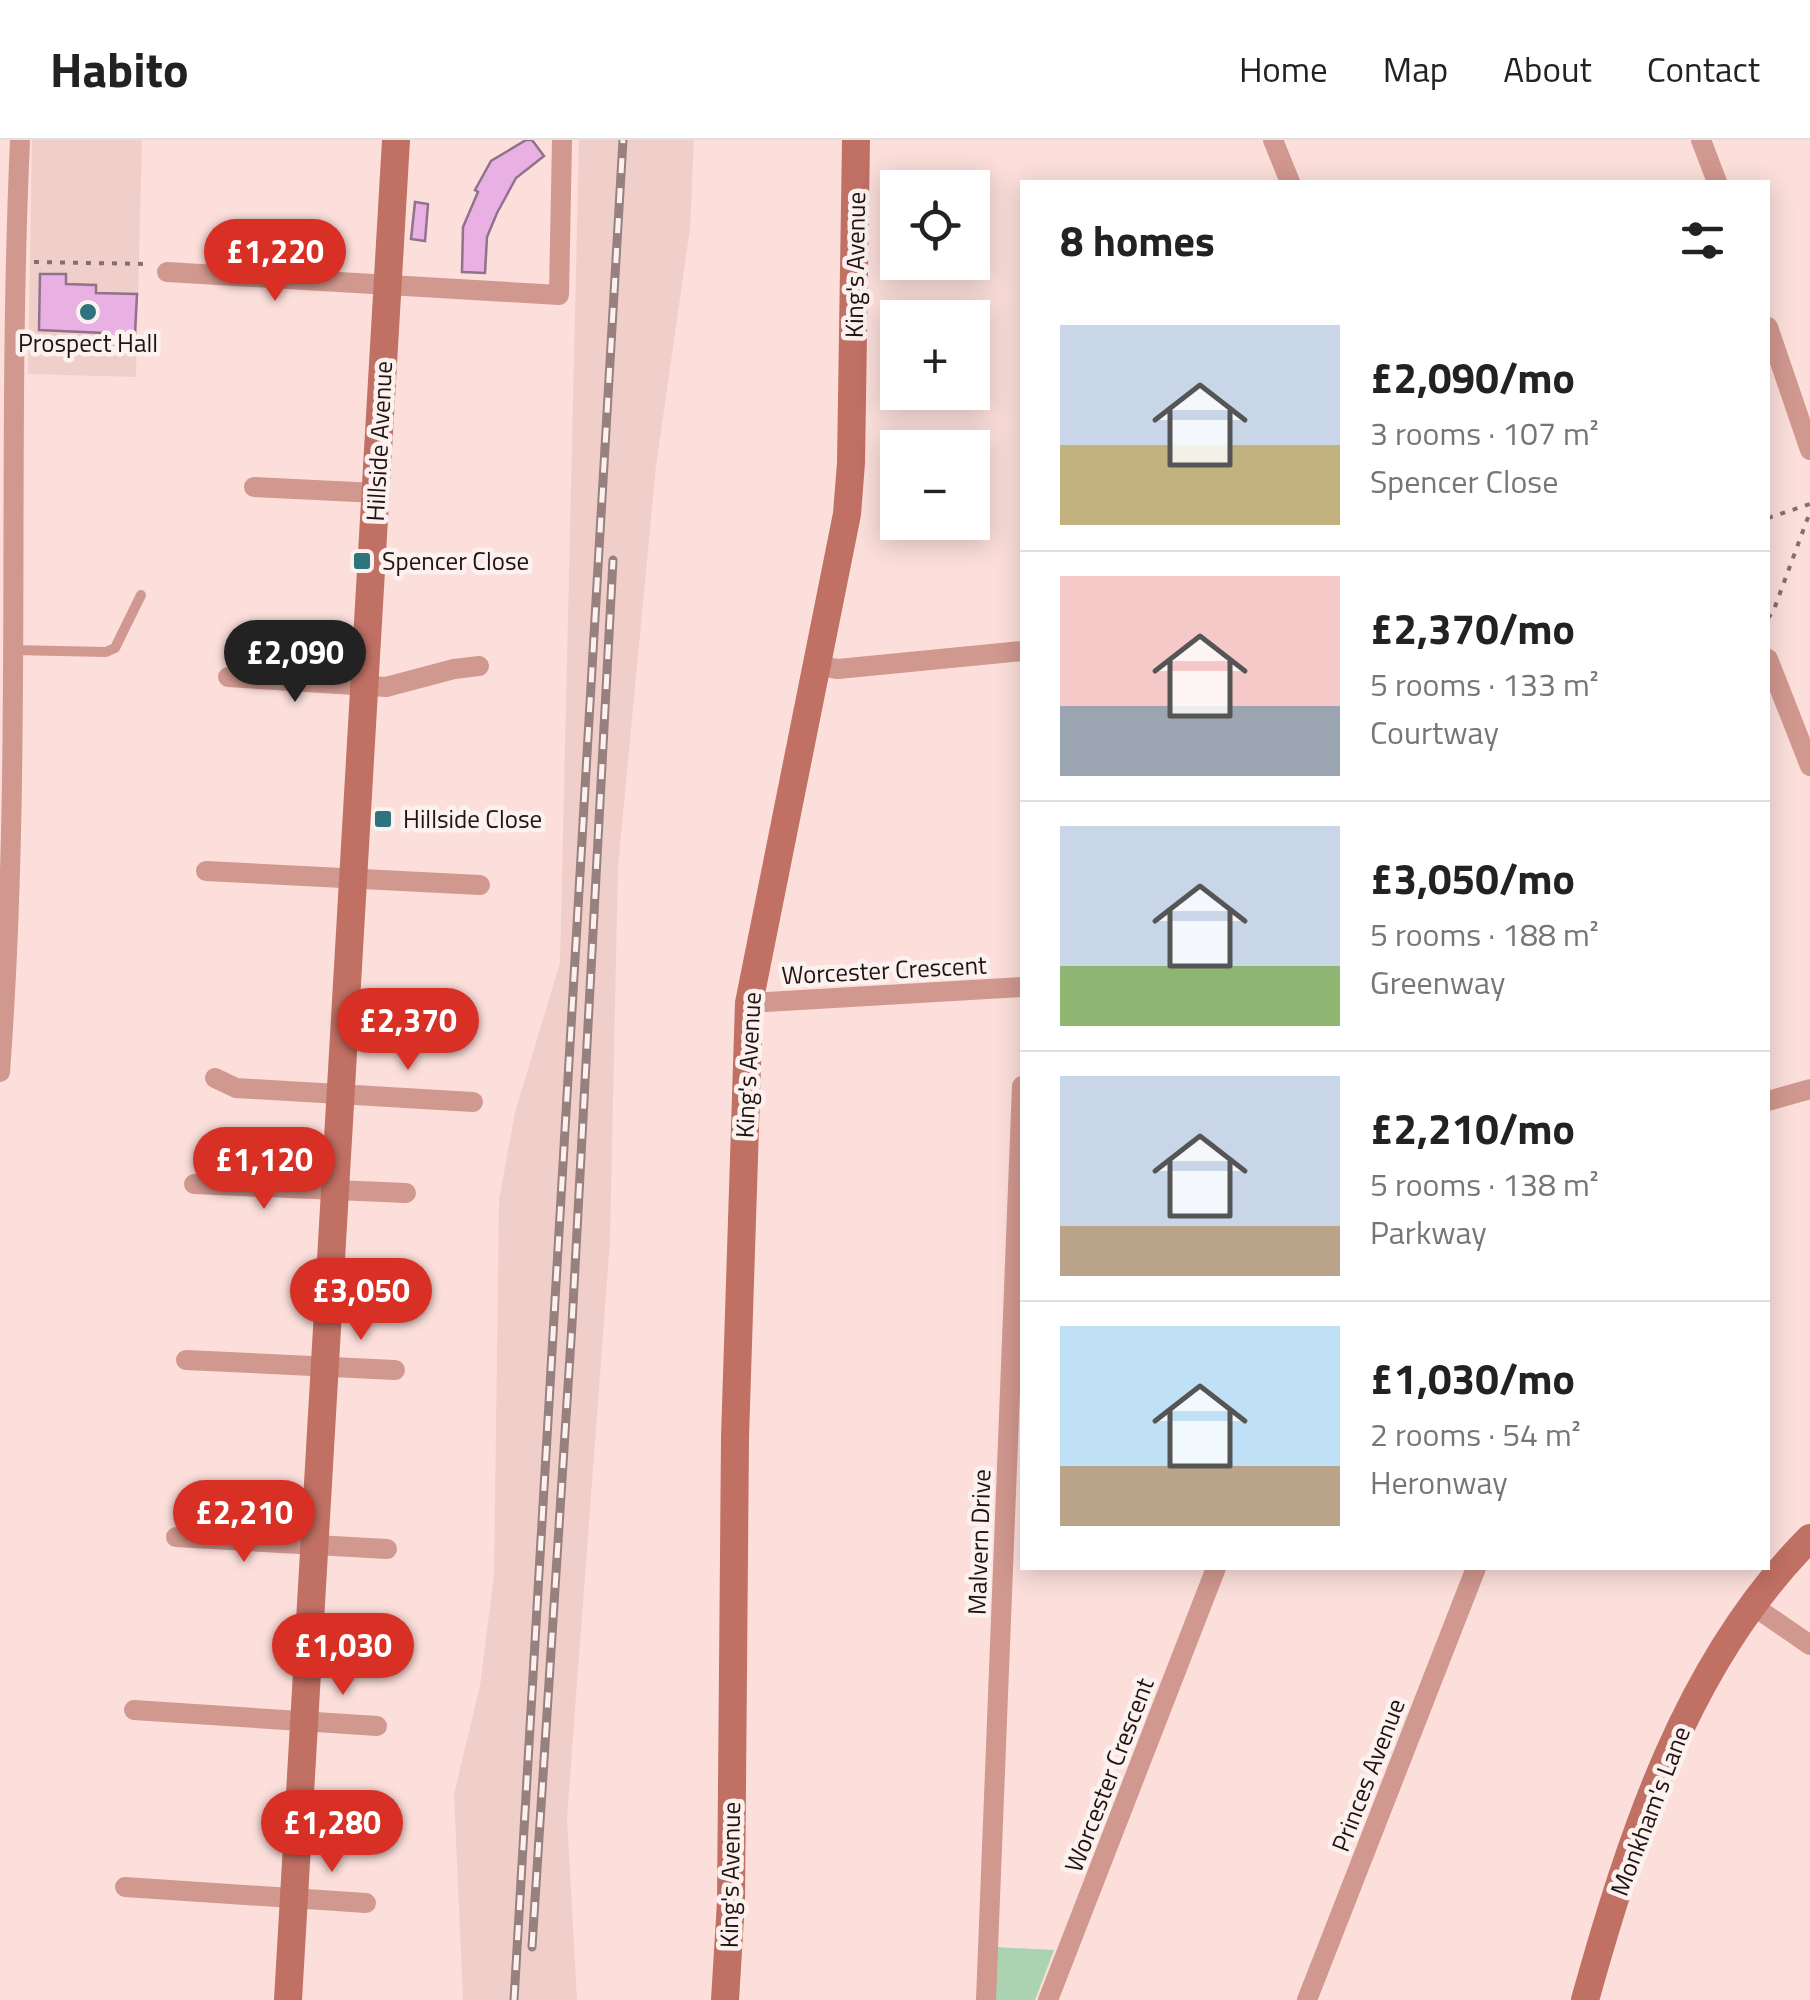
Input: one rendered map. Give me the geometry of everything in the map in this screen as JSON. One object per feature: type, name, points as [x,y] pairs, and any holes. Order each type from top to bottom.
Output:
[{"type":"street","points":[[0,1072],[10,898],[7,356],[17,266],[8,210],[20,140]]},
{"type":"street","name":"Hillside Avenue","points":[[288,2000],[396,140]]},
{"type":"street","points":[[167,272],[387,286],[559,305],[562,140]]},
{"type":"street","name":"King's Avenue","points":[[725,2000],[732,1902],[735,1438],[749,1003],[847,514],[852,462],[856,140]]},
{"type":"street","points":[[1273,140],[1289,180]]},
{"type":"street","points":[[1702,140],[1716,180]]},
{"type":"street","points":[[1770,333],[1810,450]]},
{"type":"street","points":[[254,487],[376,493]]},
{"type":"street","points":[[819,666],[838,670],[1020,651]]},
{"type":"street","points":[[1770,665],[1810,766]]},
{"type":"street","points":[[228,678],[386,687],[454,668],[479,666]]},
{"type":"street","points":[[206,871],[480,885]]},
{"type":"street","name":"Worcester Crescent","points":[[749,1003],[1020,987]]},
{"type":"street","points":[[215,1078],[236,1088],[472,1102]]},
{"type":"street","points":[[1770,1100],[1810,1089]]},
{"type":"street","name":"Malvern Drive","points":[[986,2000],[1020,1137]]},
{"type":"street","points":[[194,1184],[406,1193]]},
{"type":"street","points":[[186,1360],[396,1370]]},
{"type":"street","points":[[176,1537],[387,1548]]},
{"type":"street","name":"Monkham's Lane","points":[[1585,2000],[1667,1754],[1704,1680],[1752,1605],[1810,1538]]},
{"type":"street","name":"Worcester Crescent","points":[[1048,2000],[1215,1570]]},
{"type":"street","name":"Princes Avenue","points":[[1307,2000],[1475,1570]]},
{"type":"street","points":[[1752,1605],[1810,1645]]},
{"type":"street","points":[[134,1710],[377,1726]]},
{"type":"street","points":[[125,1887],[366,1903]]},
{"type":"lane","points":[[11,650],[106,652],[120,641],[142,595]]},
{"type":"path","points":[[17,266],[34,262],[148,263],[167,272]]},
{"type":"path","points":[[1770,517],[1810,504]]},
{"type":"path","points":[[1770,616],[1810,512]]},
{"type":"shaded area","points":[[32,140],[142,140],[136,377],[28,374]]},
{"type":"shaded area","points":[[579,140],[694,140],[690,228],[656,466],[618,867],[610,1241],[567,1818],[577,2000],[463,2000],[454,1794],[480,1686],[494,1575],[499,1200],[515,1112],[560,963]]},
{"type":"green space","points":[[996,1947],[1054,1950],[1035,2000],[994,2000]]},
{"type":"building","points":[[532,140],[544,156],[516,178],[497,213],[487,237],[485,273],[462,272],[463,227],[478,192],[475,190],[491,161]]},
{"type":"building","points":[[415,202],[428,204],[425,241],[411,239]]},
{"type":"building","name":"Prospect Hall","points":[[40,274],[66,274],[66,284],[96,285],[96,293],[137,294],[134,353],[103,352],[104,333],[39,330]]},
{"type":"railway","points":[[514,2000],[623,140]]},
{"type":"railway","points":[[532,1947],[572,1324],[613,560]]},
{"type":"place","name":"Prospect Hall","points":[[88,312]]},
{"type":"place","name":"Spencer Close","points":[[362,561]]},
{"type":"place","name":"Hillside Close","points":[[383,819]]}]
